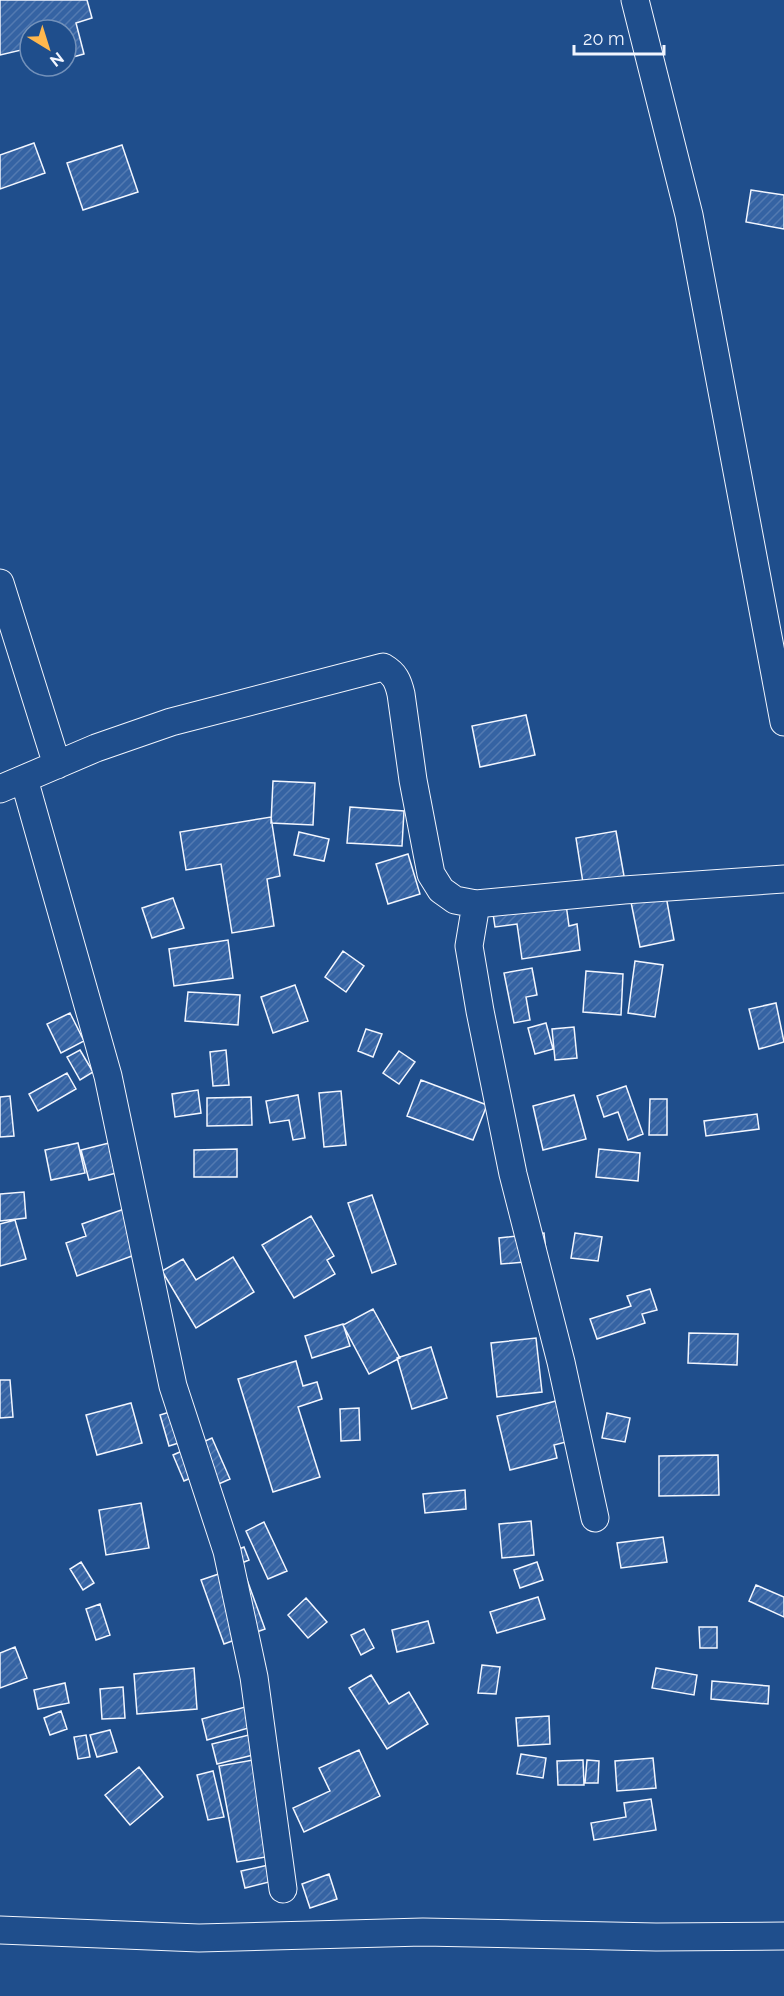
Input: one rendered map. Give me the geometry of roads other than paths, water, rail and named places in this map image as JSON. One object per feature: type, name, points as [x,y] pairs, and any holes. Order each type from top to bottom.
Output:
[{"type":"street","points":[[634,0],[688,215],[784,722]]},
{"type":"street","points":[[0,583],[57,765]]},
{"type":"street","points":[[283,1889],[254,1677],[227,1551],[173,1386],[108,1076],[12,784],[96,748],[171,722],[384,667],[393,673],[399,683],[413,780],[431,874],[441,890],[455,900],[476,904],[624,890],[784,879]]},
{"type":"street","points":[[476,904],[469,946],[480,1011],[513,1174],[561,1362],[595,1518]]},
{"type":"street","points":[[0,1930],[199,1938],[423,1932],[656,1937],[784,1936]]}]
